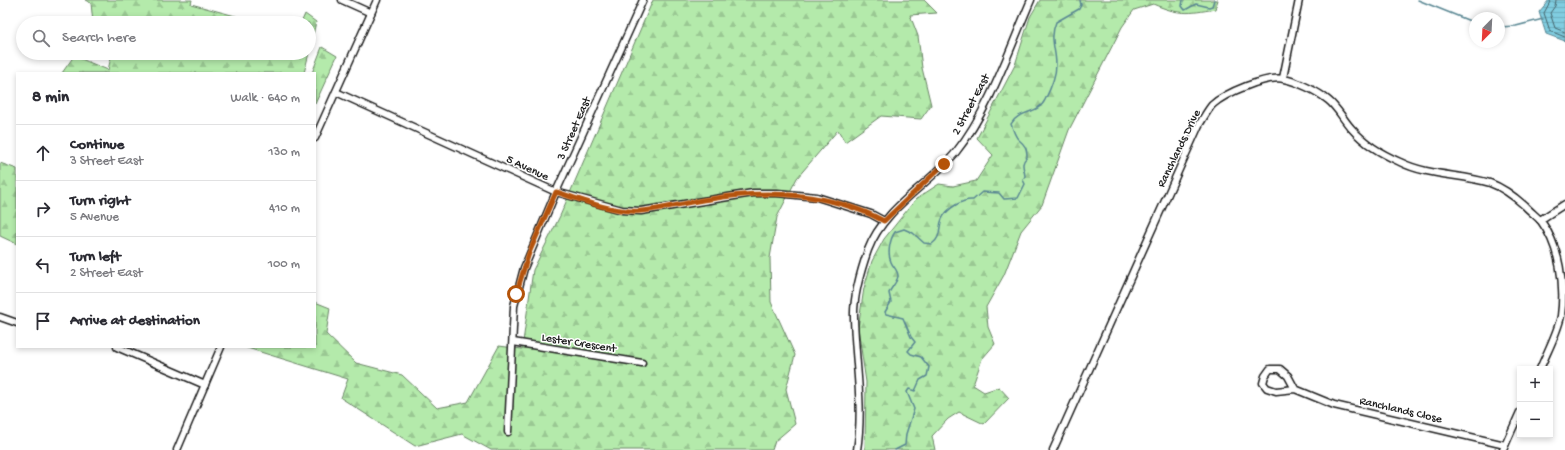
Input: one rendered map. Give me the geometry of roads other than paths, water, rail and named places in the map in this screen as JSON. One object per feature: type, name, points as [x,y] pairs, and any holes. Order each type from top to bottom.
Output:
[{"type":"street","points":[[342,0],[371,13]]},
{"type":"street","points":[[316,136],[377,0]]},
{"type":"street","name":"3 Street East","points":[[508,432],[514,306],[516,294],[529,253],[643,0]]},
{"type":"street","name":"2 Street East","points":[[857,450],[861,398],[854,317],[856,297],[869,249],[884,221],[956,152],[972,129],[1031,0]]},
{"type":"street","points":[[1300,0],[1284,78],[1316,92],[1328,100],[1367,144],[1384,154],[1414,168],[1491,183],[1517,198],[1540,220],[1556,252],[1562,272],[1564,287],[1561,315],[1557,329],[1541,366]]},
{"type":"street","name":"Ranchlands Drive","points":[[1053,450],[1199,125],[1212,105],[1234,90],[1255,83],[1284,78]]},
{"type":"street","name":"5 Avenue","points":[[336,92],[556,192],[622,210],[641,211],[746,194],[777,193],[817,198],[871,214],[884,221]]},
{"type":"street","points":[[1540,220],[1565,204]]},
{"type":"street","points":[[0,316],[16,323]]},
{"type":"street","name":"Lester Crescent","points":[[513,342],[642,363]]},
{"type":"street","points":[[119,348],[205,385]]},
{"type":"street","points":[[177,450],[221,348]]},
{"type":"street","name":"Ranchlands Close","points":[[1295,389],[1288,376],[1280,369],[1270,369],[1265,376],[1263,383],[1267,388],[1276,391],[1295,389],[1334,405],[1504,447]]},
{"type":"street","points":[[1504,447],[1517,419]]},
{"type":"water","points":[[1549,0],[1565,0],[1565,41],[1546,34],[1539,12]]},
{"type":"waterway","points":[[895,450],[905,445],[906,434],[914,409],[907,392],[909,389],[915,391],[920,380],[927,376],[929,367],[921,357],[911,354],[908,351],[915,342],[911,337],[903,318],[886,314],[885,312],[891,302],[889,293],[898,276],[890,258],[889,250],[892,238],[895,232],[904,229],[913,233],[924,243],[932,244],[937,238],[944,215],[956,205],[965,201],[973,200],[982,192],[999,193],[1004,199],[1018,198],[1025,184],[1023,180],[1025,176],[1023,164],[1027,154],[1025,147],[1016,137],[1011,124],[1018,116],[1038,108],[1045,100],[1056,69],[1053,39],[1056,22],[1079,9],[1081,5],[1080,0]]},
{"type":"waterway","points":[[1183,0],[1182,6],[1185,10],[1196,4],[1209,7],[1212,6],[1214,0]]},
{"type":"waterway","points":[[1418,0],[1469,21]]},
{"type":"waterway","points":[[1505,27],[1516,26],[1543,19]]}]
